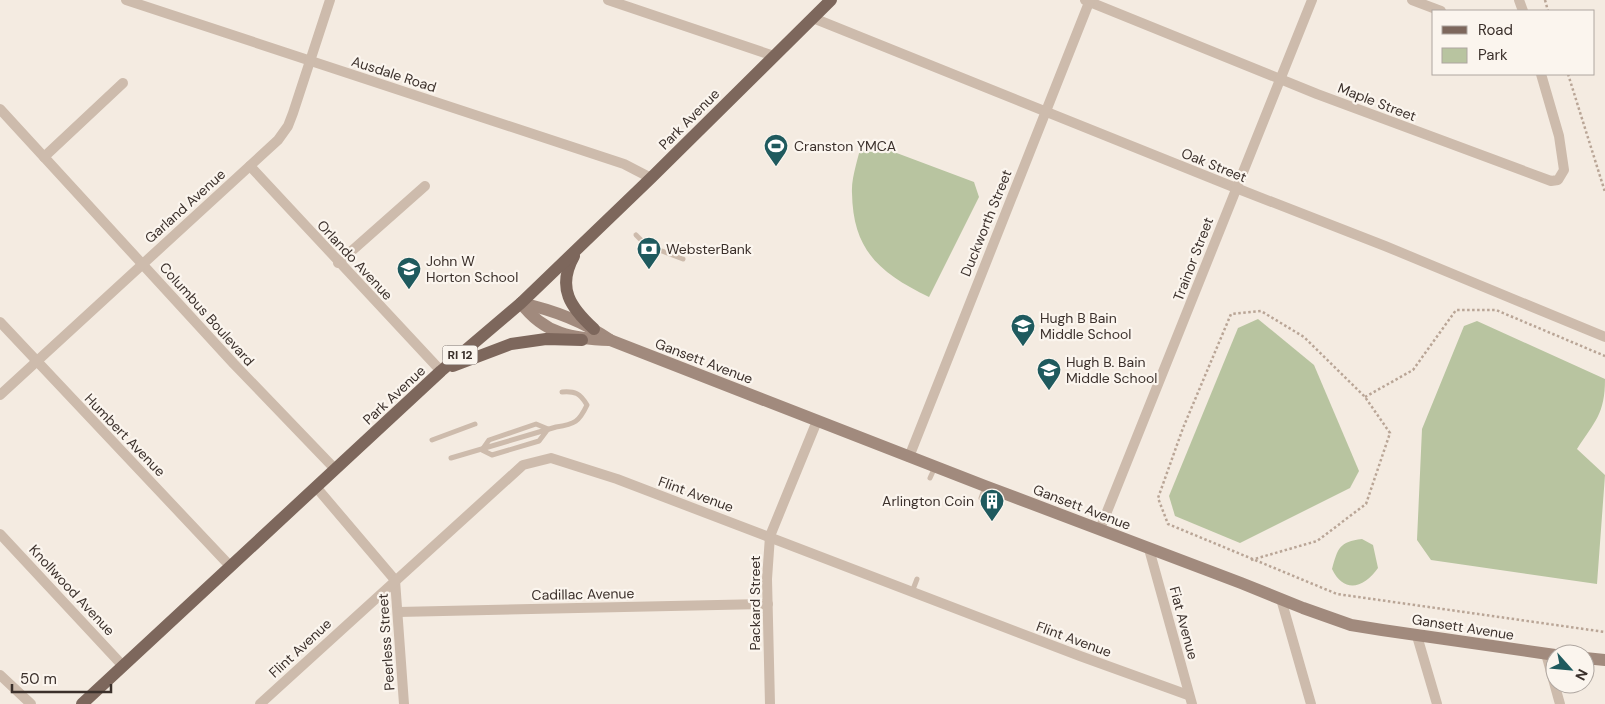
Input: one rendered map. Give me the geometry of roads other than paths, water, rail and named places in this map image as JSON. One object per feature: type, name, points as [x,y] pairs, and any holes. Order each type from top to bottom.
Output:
[{"type":"main road","name":"Park Avenue","points":[[82,704],[441,371],[521,303],[651,178],[830,0]]},
{"type":"main road","points":[[579,248],[568,266],[566,280],[568,295],[570,304],[594,329]]},
{"type":"main road","name":"Gansett Avenue","points":[[521,303],[553,311],[594,329],[610,340],[909,457],[933,473],[983,492],[1100,529],[1351,624],[1417,636],[1545,653]]},
{"type":"main road","name":"Gansett Avenue","points":[[521,303],[536,320],[560,333],[582,340],[610,340]]},
{"type":"main road","points":[[441,371],[511,344],[546,339],[582,340]]},
{"type":"street","name":"Ausdale Road","points":[[126,0],[624,164],[651,178]]},
{"type":"street","name":"Garland Avenue","points":[[0,394],[278,140],[288,126],[330,0]]},
{"type":"street","points":[[608,0],[774,56]]},
{"type":"street","name":"Trainor Street","points":[[1100,529],[1312,0]]},
{"type":"street","points":[[1412,0],[1438,10]]},
{"type":"street","name":"Maple Street","points":[[1089,1],[1281,78],[1551,181],[1558,180],[1564,170],[1560,136],[1541,75]]},
{"type":"street","name":"Duckworth Street","points":[[909,457],[1089,1]]},
{"type":"street","name":"Oak Street","points":[[813,18],[1384,246],[1605,337]]},
{"type":"street","points":[[44,157],[123,83]]},
{"type":"street","name":"Columbus Boulevard","points":[[0,109],[234,364],[336,469]]},
{"type":"street","name":"Orlando Avenue","points":[[250,166],[338,263],[441,371]]},
{"type":"street","points":[[338,263],[425,186]]},
{"type":"street","name":"Humbert Avenue","points":[[0,322],[230,566]]},
{"type":"street","name":"Packard Street","points":[[770,704],[766,579],[770,536],[817,421]]},
{"type":"street","name":"Flint Avenue","points":[[260,704],[523,465],[551,458],[617,479],[770,536],[1190,699]]},
{"type":"street","name":"Peerless Street","points":[[316,487],[395,580],[404,704]]},
{"type":"street","name":"Knollwood Avenue","points":[[0,534],[123,666]]},
{"type":"street","name":"Fiat Avenue","points":[[1150,549],[1190,699]]},
{"type":"street","points":[[1281,598],[1311,704]]},
{"type":"street","name":"Cadillac Avenue","points":[[398,612],[768,604]]},
{"type":"street","points":[[1417,636],[1437,704]]},
{"type":"street","points":[[0,675],[31,704]]},
{"type":"lane","points":[[636,235],[646,245]]},
{"type":"lane","points":[[662,251],[683,259]]},
{"type":"lane","points":[[451,458],[548,429],[574,424],[582,415],[587,405],[582,397],[575,392],[562,392]]},
{"type":"lane","points":[[432,440],[475,424]]},
{"type":"lane","points":[[482,450],[492,455],[539,441],[548,429]]},
{"type":"lane","points":[[912,592],[917,579]]},
{"type":"place","name":"Cranston YMCA","points":[[776,167]]},
{"type":"place","name":"WebsterBank","points":[[649,270]]},
{"type":"place","name":"John W Horton School","points":[[409,290]]},
{"type":"place","name":"Hugh B Bain Middle School","points":[[1023,347]]},
{"type":"place","name":"Hugh B. Bain Middle School","points":[[1049,391]]},
{"type":"place","name":"Arlington Coin","points":[[992,522]]}]
